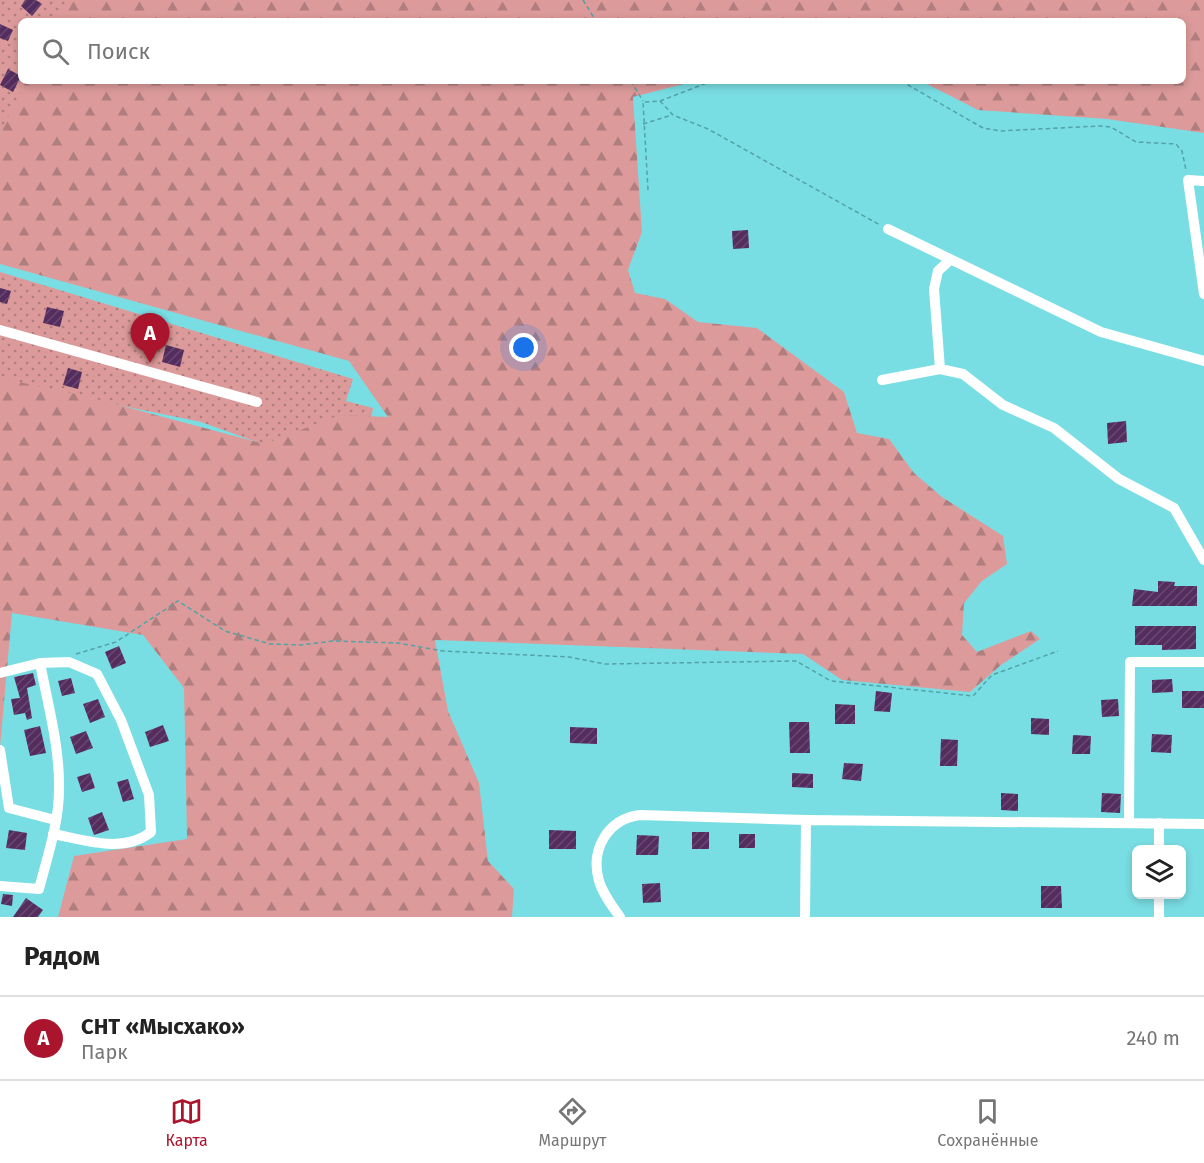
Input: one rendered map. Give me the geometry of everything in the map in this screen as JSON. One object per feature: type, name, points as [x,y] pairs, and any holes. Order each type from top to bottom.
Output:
[{"type":"street","points":[[1204,181],[1188,180],[1204,294]]},
{"type":"street","points":[[888,229],[1101,332],[1204,361]]},
{"type":"street","points":[[940,369],[934,289],[938,271],[950,260]]},
{"type":"street","points":[[0,330],[257,402]]},
{"type":"street","points":[[882,380],[940,369],[963,374],[1003,405],[1054,428],[1119,479],[1174,507],[1204,560]]},
{"type":"street","points":[[0,673],[40,663],[69,662],[97,674],[121,720],[149,795],[151,832],[141,840],[111,845],[53,834]]},
{"type":"street","points":[[1129,823],[1130,662],[1204,662]]},
{"type":"street","points":[[4,887],[39,889],[53,834],[59,791],[57,751],[40,663]]},
{"type":"street","points":[[0,750],[9,808],[55,820]]},
{"type":"street","points":[[620,917],[605,895],[598,879],[600,848],[615,823],[627,816],[1204,824]]},
{"type":"street","points":[[805,917],[806,820]]},
{"type":"street","points":[[1159,824],[1159,845]]},
{"type":"street","points":[[1159,899],[1159,917]]},
{"type":"path","points":[[583,0],[594,18]]},
{"type":"path","points":[[633,84],[643,102],[648,190]]},
{"type":"path","points":[[643,102],[660,101],[704,84]]},
{"type":"path","points":[[906,84],[983,128],[1000,131],[1100,126],[1111,127],[1136,142],[1176,144],[1182,151],[1188,180]]},
{"type":"path","points":[[660,101],[673,115],[708,129],[888,229]]},
{"type":"path","points":[[643,124],[673,115]]},
{"type":"path","points":[[75,654],[116,642],[178,601],[225,631],[270,644],[301,645],[333,641],[398,644],[443,651],[569,657],[605,664],[796,661],[831,681],[973,696],[992,675],[1058,651]]},
{"type":"green space","points":[[0,0],[77,0],[66,18],[18,18],[18,84],[28,84],[0,134]]},
{"type":"green space","points":[[68,0],[1204,0],[1204,133],[1107,119],[978,110],[927,84],[1186,84],[1186,18],[58,18]]},
{"type":"green space","points":[[25,84],[683,84],[633,97],[642,232],[628,270],[635,293],[665,299],[698,322],[757,328],[844,392],[857,433],[889,439],[914,473],[942,497],[1003,536],[1007,564],[982,581],[964,603],[962,635],[977,652],[1031,631],[1040,639],[1001,665],[970,692],[842,680],[803,654],[435,640],[448,711],[479,783],[488,861],[514,889],[512,917],[58,917],[74,856],[187,839],[184,688],[143,635],[12,613],[0,747],[0,378],[85,396],[264,444],[340,415],[388,417],[349,361],[0,264],[0,134]]},
{"type":"green space","points":[[0,272],[353,379],[346,401],[373,408],[369,431],[290,454],[201,422],[0,381]]},
{"type":"building","points":[[25,0],[36,0],[42,4],[32,16],[21,6]]},
{"type":"building","points":[[0,24],[13,30],[8,41],[0,38]]},
{"type":"building","points":[[8,69],[18,74],[18,82],[13,92],[0,85]]},
{"type":"building","points":[[748,230],[749,248],[733,249],[732,231]]},
{"type":"building","points":[[0,288],[11,291],[7,304],[0,302]]},
{"type":"building","points":[[47,307],[64,311],[60,327],[43,323]]},
{"type":"building","points":[[166,345],[184,350],[180,367],[162,362]]},
{"type":"building","points":[[68,368],[82,372],[78,389],[63,385]]},
{"type":"building","points":[[1126,421],[1127,442],[1108,444],[1107,423]]},
{"type":"building","points":[[1158,581],[1175,582],[1174,586],[1197,586],[1197,606],[1132,606],[1134,589],[1158,592]]},
{"type":"building","points":[[1135,626],[1196,626],[1196,649],[1162,650],[1162,645],[1135,645]]},
{"type":"building","points":[[119,646],[126,663],[112,669],[105,652]]},
{"type":"building","points":[[33,673],[36,685],[27,688],[32,718],[27,720],[25,713],[14,715],[11,699],[20,698],[14,677]]},
{"type":"building","points":[[71,678],[75,693],[62,696],[58,681]]},
{"type":"building","points":[[1172,679],[1173,692],[1152,693],[1152,680]]},
{"type":"building","points":[[876,691],[892,693],[890,712],[874,711]]},
{"type":"building","points":[[1182,691],[1204,691],[1204,708],[1182,708]]},
{"type":"building","points":[[98,699],[105,717],[90,723],[83,704]]},
{"type":"building","points":[[1118,699],[1119,716],[1102,717],[1101,700]]},
{"type":"building","points":[[835,704],[855,705],[855,724],[835,724]]},
{"type":"building","points":[[1031,718],[1049,719],[1049,735],[1031,734]]},
{"type":"building","points":[[789,722],[809,722],[810,753],[790,753]]},
{"type":"building","points":[[163,725],[169,741],[150,747],[145,732]]},
{"type":"building","points":[[40,726],[46,753],[30,756],[24,730]]},
{"type":"building","points":[[570,727],[597,728],[597,744],[570,743]]},
{"type":"building","points":[[86,731],[93,748],[76,754],[70,737]]},
{"type":"building","points":[[1152,734],[1172,735],[1171,753],[1151,752]]},
{"type":"building","points":[[1073,735],[1091,736],[1090,754],[1072,754]]},
{"type":"building","points":[[941,739],[958,740],[957,766],[940,766]]},
{"type":"building","points":[[844,763],[863,764],[861,781],[842,779]]},
{"type":"building","points":[[90,773],[95,788],[82,792],[77,777]]},
{"type":"building","points":[[792,773],[813,774],[813,788],[792,787]]},
{"type":"building","points":[[128,779],[134,799],[123,802],[117,782]]},
{"type":"building","points":[[1001,793],[1018,794],[1018,811],[1001,810]]},
{"type":"building","points":[[1102,793],[1121,794],[1120,813],[1101,812]]},
{"type":"building","points":[[102,812],[109,830],[94,835],[88,818]]},
{"type":"building","points":[[9,830],[27,833],[25,850],[6,848]]},
{"type":"building","points":[[549,830],[576,831],[576,849],[549,849]]},
{"type":"building","points":[[692,832],[709,832],[709,849],[692,849]]},
{"type":"building","points":[[739,834],[755,834],[755,848],[739,848]]},
{"type":"building","points":[[637,835],[659,836],[658,855],[636,855]]},
{"type":"building","points":[[660,883],[661,902],[643,903],[642,884]]},
{"type":"building","points":[[1041,886],[1061,886],[1062,908],[1041,908]]},
{"type":"building","points":[[3,894],[13,895],[12,906],[1,904]]},
{"type":"building","points":[[26,898],[43,910],[38,917],[13,917]]},
{"type":"place","name":"СНТ «Мысхако»","points":[[150,363]]}]
